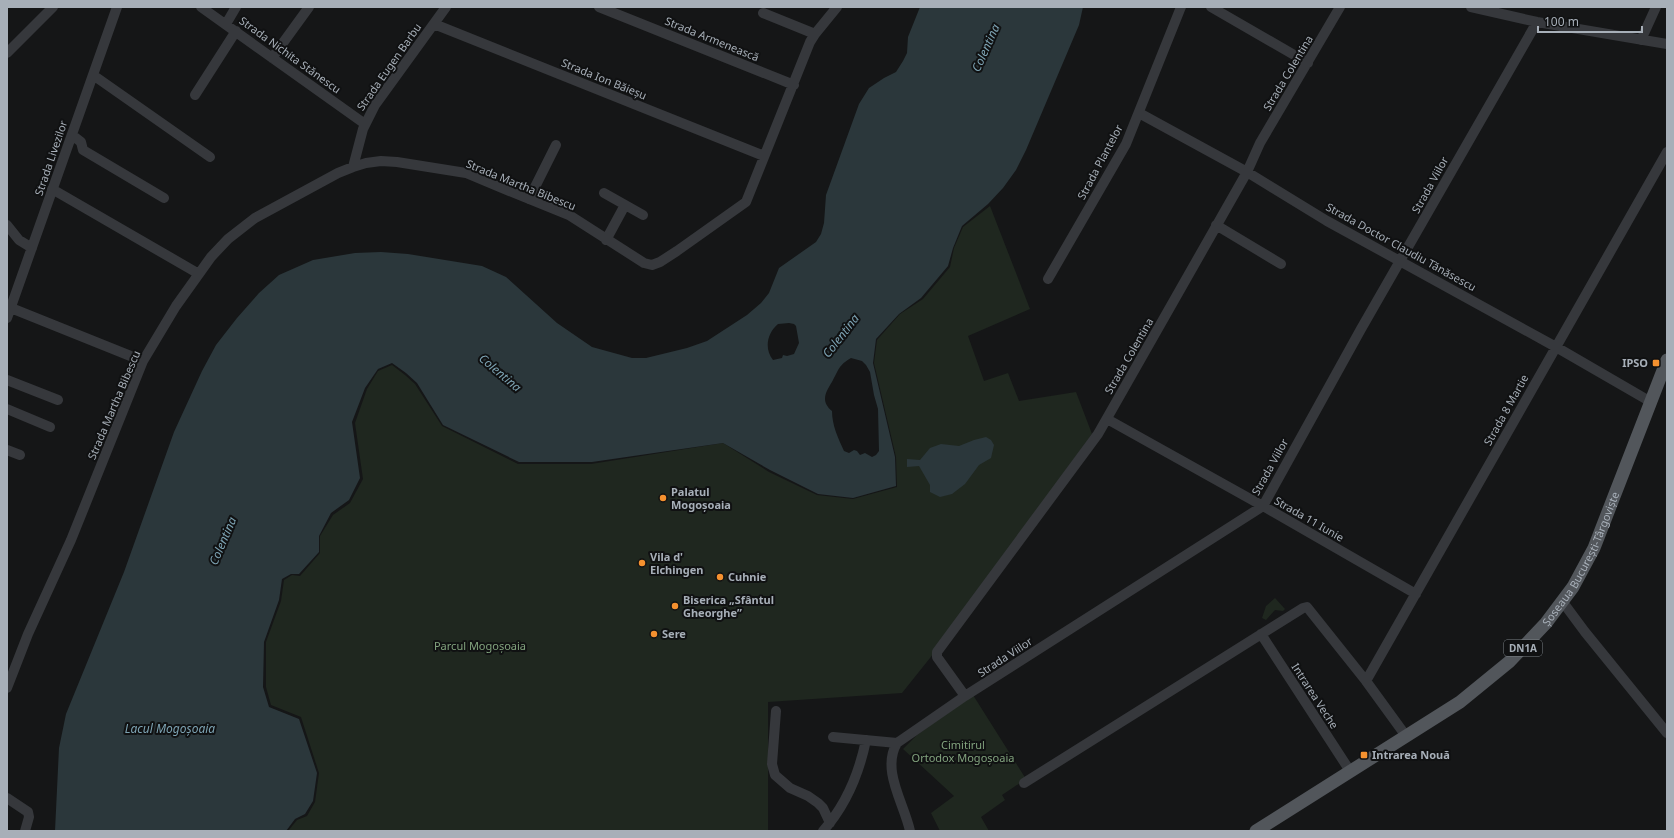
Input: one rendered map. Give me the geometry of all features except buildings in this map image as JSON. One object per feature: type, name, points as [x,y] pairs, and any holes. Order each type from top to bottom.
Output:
[{"type":"main road","name":"Șoseaua București-Târgoviște","points":[[1256,831],[1460,702],[1491,678],[1528,642],[1573,587],[1594,548],[1667,360]]},
{"type":"street","points":[[7,53],[53,7]]},
{"type":"street","name":"Strada Livezilor","points":[[7,318],[117,7]]},
{"type":"street","name":"Strada Nichita Stănescu","points":[[201,7],[365,124]]},
{"type":"street","points":[[226,24],[236,7]]},
{"type":"street","points":[[272,58],[309,7]]},
{"type":"street","name":"Strada Eugen Barbu","points":[[353,167],[365,124],[375,105],[446,7]]},
{"type":"street","name":"Strada Armenească","points":[[599,7],[794,85]]},
{"type":"street","name":"Strada Martha Bibescu","points":[[7,688],[28,634],[71,540],[144,361],[176,306],[211,257],[228,239],[255,218],[338,173],[366,163],[381,160],[466,173],[569,215],[644,263],[652,265],[660,262],[746,202],[814,34],[837,7]]},
{"type":"street","name":"Strada Plantelor","points":[[1048,279],[1126,144],[1182,7]]},
{"type":"street","points":[[1211,7],[1308,62]]},
{"type":"street","name":"Strada Colentina","points":[[965,696],[937,656],[937,652],[1098,434],[1247,172],[1260,142],[1340,7]]},
{"type":"street","points":[[1470,7],[1536,22],[1667,44]]},
{"type":"street","points":[[1641,40],[1656,7]]},
{"type":"street","points":[[763,13],[814,34]]},
{"type":"street","name":"Strada Viilor","points":[[897,743],[965,696],[1263,506],[1536,22]]},
{"type":"street","name":"Strada Ion Băieșu","points":[[434,24],[764,156]]},
{"type":"street","points":[[195,95],[236,31]]},
{"type":"street","points":[[93,75],[210,157]]},
{"type":"street","name":"Strada Doctor Claudiu Tănăsescu","points":[[1139,113],[1247,172],[1327,220],[1556,347],[1651,402]]},
{"type":"street","points":[[72,135],[82,142],[83,150],[164,198]]},
{"type":"street","points":[[530,199],[556,144]]},
{"type":"street","name":"Strada 8 Martie","points":[[1366,681],[1667,152]]},
{"type":"street","points":[[52,189],[199,274]]},
{"type":"street","points":[[604,193],[644,215]]},
{"type":"street","points":[[606,240],[625,205]]},
{"type":"street","points":[[7,225],[20,240],[32,248]]},
{"type":"street","points":[[1216,225],[1281,264]]},
{"type":"street","points":[[10,308],[144,361]]},
{"type":"street","points":[[7,380],[58,400]]},
{"type":"street","points":[[7,409],[50,427]]},
{"type":"street","name":"Strada 11 Iunie","points":[[1107,419],[1416,594]]},
{"type":"street","points":[[7,450],[20,455]]},
{"type":"street","points":[[1562,601],[1584,632],[1667,733]]},
{"type":"street","points":[[1024,783],[1261,634],[1307,607],[1366,681],[1406,736]]},
{"type":"street","name":"Intrarea Veche","points":[[1261,634],[1350,771]]},
{"type":"street","points":[[776,711],[772,764],[776,775],[790,788],[808,796],[823,808],[827,827]]},
{"type":"street","points":[[833,736],[897,743],[892,754],[893,778],[910,831]]},
{"type":"street","points":[[827,827],[849,794],[855,782],[866,740]]},
{"type":"street","points":[[7,798],[28,812],[29,817],[25,831]]},
{"type":"green space","name":"Parcul Mogoșoaia","points":[[990,206],[1030,309],[968,336],[984,381],[1008,373],[1019,401],[1076,392],[1092,434],[930,658],[902,693],[768,702],[768,831],[288,831],[297,820],[307,816],[315,802],[319,773],[301,717],[271,705],[266,687],[266,642],[281,601],[284,580],[292,575],[300,576],[320,553],[320,536],[333,515],[350,503],[363,479],[355,423],[367,389],[378,371],[392,365],[415,384],[442,426],[518,464],[591,464],[723,443],[769,472],[817,495],[853,499],[897,487],[896,457],[874,363],[877,340],[900,314],[923,299],[950,267],[954,248],[963,227]]},
{"type":"green space","points":[[1275,598],[1285,609],[1283,611],[1275,610],[1266,620],[1262,618],[1266,606]]},
{"type":"green space","name":"Cimitirul Ortodox Mogoșoaia","points":[[973,695],[1026,779],[1002,795],[1005,800],[981,817],[989,831],[940,831],[931,813],[954,796],[903,749],[917,735]]},
{"type":"water","name":"Lacul Mogoșoaia","points":[[920,7],[1083,7],[1079,25],[1026,150],[1016,170],[1003,188],[988,204],[962,226],[953,248],[948,266],[921,298],[899,314],[876,339],[873,363],[895,457],[896,486],[853,498],[818,494],[770,470],[723,443],[592,462],[519,462],[443,425],[417,383],[392,363],[378,369],[365,388],[352,422],[360,478],[349,500],[331,513],[319,536],[319,552],[299,574],[291,574],[282,579],[279,600],[264,642],[263,687],[269,707],[299,719],[317,773],[313,801],[305,814],[295,819],[286,831],[55,831],[59,748],[66,714],[124,572],[174,432],[202,371],[216,345],[259,293],[279,275],[313,260],[355,253],[381,252],[408,254],[482,266],[506,277],[557,323],[592,347],[632,358],[646,358],[687,348],[707,341],[747,315],[761,303],[769,293],[779,268],[816,242],[821,234],[824,223],[826,195],[859,104],[869,88],[896,72],[907,53],[908,37]],"holes":[[[789,323],[796,326],[799,343],[794,354],[787,356],[783,355],[782,358],[773,360],[768,351],[769,336],[778,324]],[[851,358],[862,361],[870,372],[878,409],[879,451],[872,457],[865,453],[860,455],[854,450],[849,453],[844,451],[834,426],[832,411],[828,407],[825,399],[825,396],[838,370]]]},
{"type":"water","points":[[986,437],[991,440],[994,445],[991,458],[979,465],[965,484],[952,494],[940,497],[930,492],[930,485],[919,466],[907,467],[907,459],[920,460],[930,448],[941,444],[959,446]]},
{"type":"place","name":"IPSO","points":[[1656,363]]},
{"type":"place","name":"Palatul Mogoșoaia","points":[[663,498]]},
{"type":"place","name":"Vila d' Elchingen","points":[[642,563]]},
{"type":"place","name":"Cuhnie","points":[[720,577]]},
{"type":"place","name":"Biserica „Sfântul Gheorghe”","points":[[675,606]]},
{"type":"place","name":"Sere","points":[[654,634]]},
{"type":"place","name":"Intrarea Nouă","points":[[1364,755]]},
{"type":"water label","name":"Colentina","points":[[986,48]]},
{"type":"water label","name":"Colentina","points":[[841,336]]},
{"type":"water label","name":"Colentina","points":[[500,373]]},
{"type":"water label","name":"Colentina","points":[[223,541]]}]
